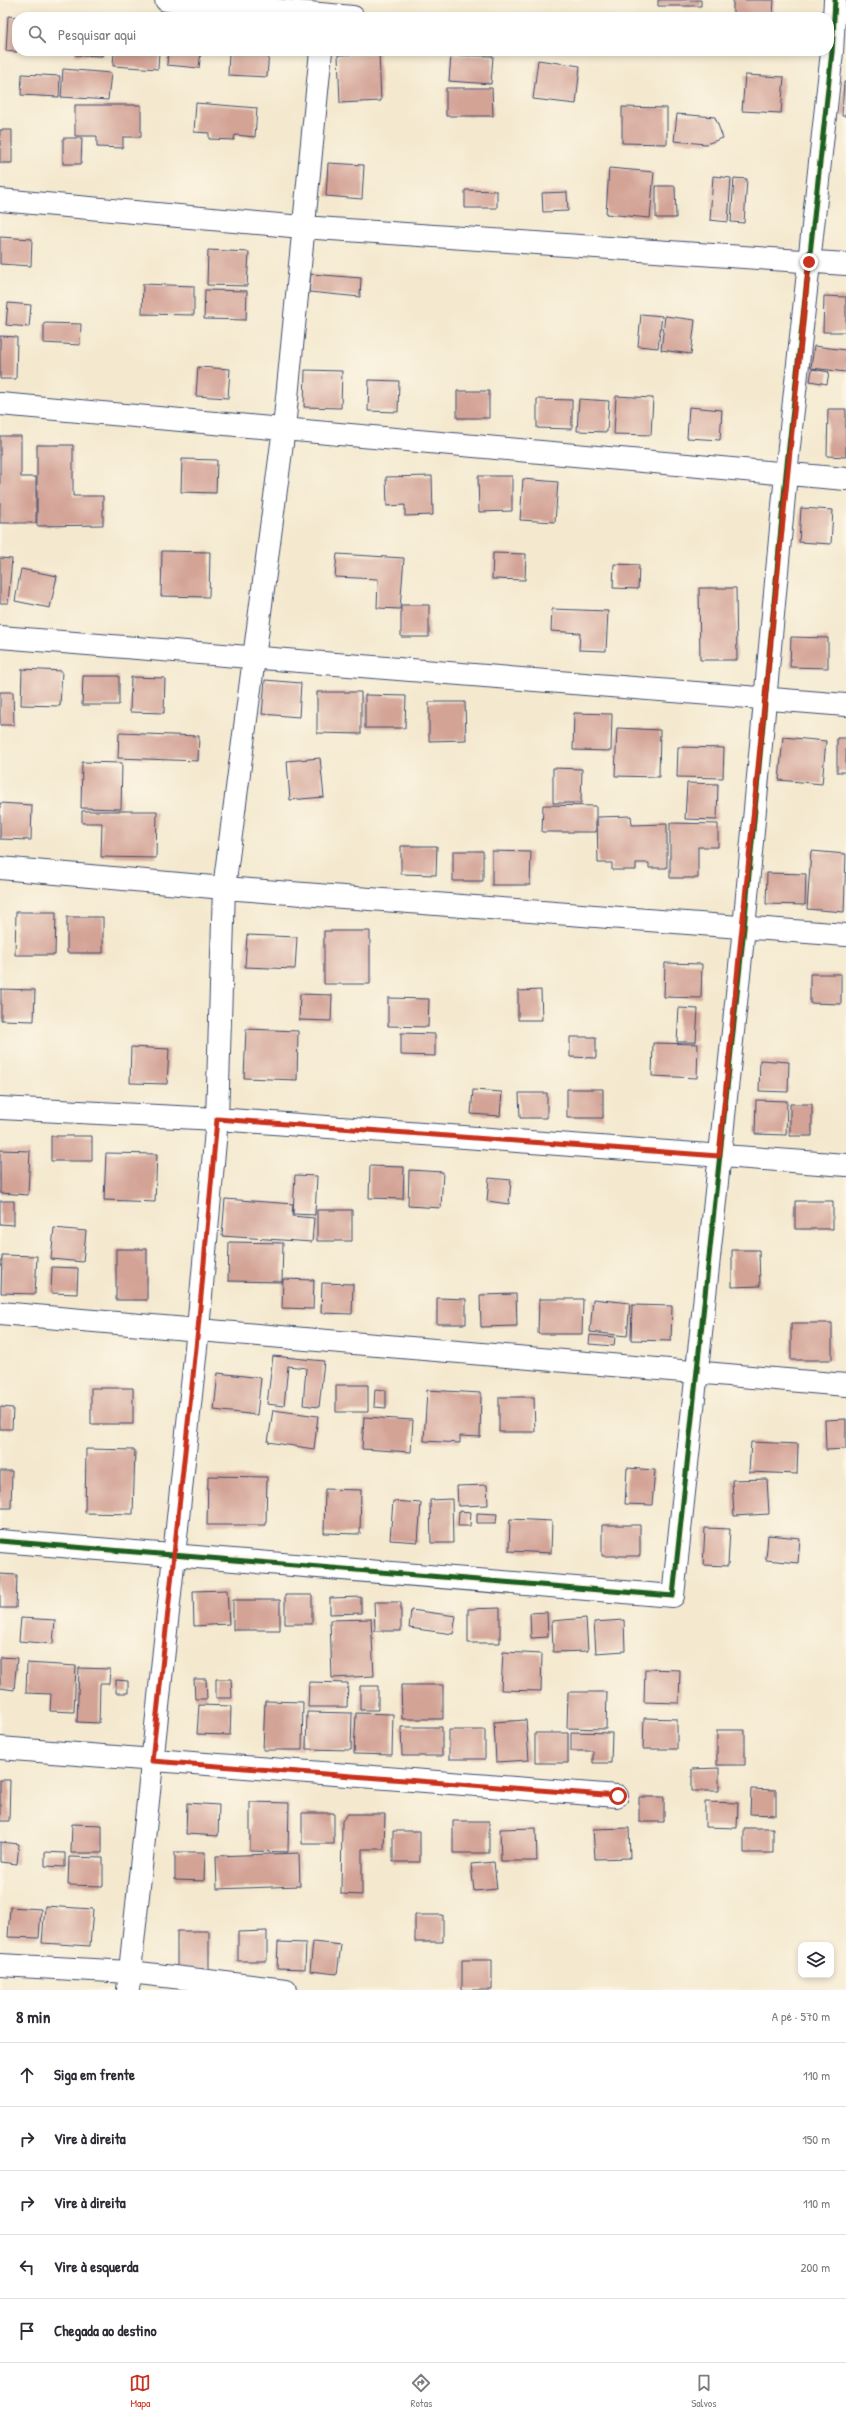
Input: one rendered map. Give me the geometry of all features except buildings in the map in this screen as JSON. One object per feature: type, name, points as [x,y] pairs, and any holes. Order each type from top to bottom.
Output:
[{"type":"street","points":[[166,0],[325,11]]},
{"type":"street","points":[[834,17],[835,0]]},
{"type":"street","points":[[129,1981],[198,1329],[217,1119],[224,888],[284,428],[302,227],[320,56]]},
{"type":"street","points":[[0,1541],[672,1596],[744,928],[767,698],[786,474],[832,56]]},
{"type":"street","points":[[0,200],[302,227],[846,264]]},
{"type":"street","points":[[0,404],[846,479]]},
{"type":"street","points":[[0,637],[846,705]]},
{"type":"street","points":[[0,868],[224,888],[846,936]]},
{"type":"street","points":[[0,1108],[217,1119],[846,1165]]},
{"type":"street","points":[[0,1313],[846,1385]]},
{"type":"street","points":[[0,1748],[618,1796]]},
{"type":"street","points":[[0,1965],[129,1981],[286,1990]]},
{"type":"cycle path","points":[[834,17],[835,0]]},
{"type":"cycle path","points":[[0,1541],[673,1596],[744,928],[786,474],[832,56]]},
{"type":"route","points":[[618,1796],[152,1761],[198,1329],[217,1119],[719,1156],[744,928],[767,698],[786,474],[809,262]]}]
